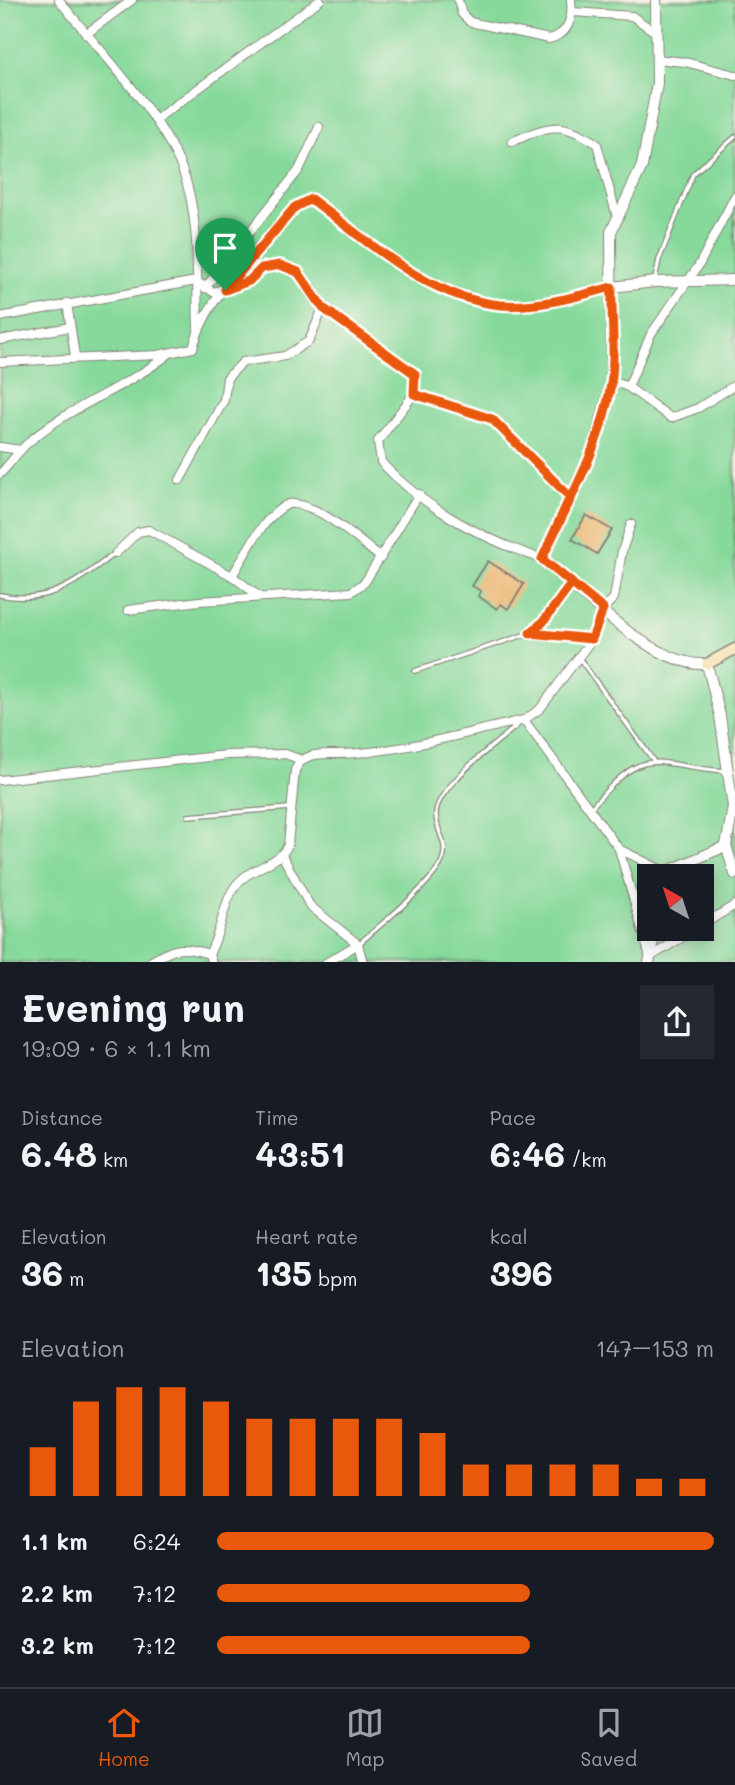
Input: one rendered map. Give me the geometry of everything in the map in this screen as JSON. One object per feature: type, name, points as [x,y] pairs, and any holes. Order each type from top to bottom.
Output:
[{"type":"main road","points":[[707,664],[735,649]]},
{"type":"street","points":[[0,362],[75,356],[158,355],[194,348],[198,330],[192,208],[182,169],[155,121],[59,0]]},
{"type":"street","points":[[86,34],[132,0]]},
{"type":"street","points":[[155,121],[320,0]]},
{"type":"street","points":[[458,0],[462,13],[470,22],[545,39],[562,34],[572,12],[571,0]]},
{"type":"street","points":[[542,559],[591,456],[611,381],[611,240],[617,217],[642,166],[657,83],[656,0]]},
{"type":"street","points":[[572,12],[632,16],[655,32]]},
{"type":"street","points":[[656,59],[685,62],[735,75]]},
{"type":"street","points":[[205,288],[299,170],[319,127]]},
{"type":"street","points":[[512,142],[536,131],[567,127],[597,144],[617,217]]},
{"type":"street","points":[[628,387],[650,334],[688,281],[716,235],[735,196]]},
{"type":"street","points":[[198,330],[225,290],[295,207],[311,199],[409,271],[441,290],[502,305],[564,300],[612,287],[655,282],[735,281]]},
{"type":"street","points":[[197,281],[214,292],[249,281],[262,268],[280,265],[298,272],[323,308],[415,374],[414,394],[378,442],[381,462],[419,494],[485,538],[542,559],[664,655],[681,662],[707,664],[720,716],[734,806],[726,846],[735,874]]},
{"type":"street","points":[[0,317],[197,281]]},
{"type":"street","points":[[67,303],[75,356]]},
{"type":"street","points":[[180,480],[224,400],[227,378],[243,362],[285,356],[309,341],[323,308]]},
{"type":"street","points":[[0,341],[70,327]]},
{"type":"street","points":[[0,474],[21,450],[70,413],[152,368],[174,350]]},
{"type":"street","points":[[611,381],[628,387],[671,418],[698,408],[735,385]]},
{"type":"street","points":[[414,394],[492,419],[570,497]]},
{"type":"street","points":[[0,447],[21,450]]},
{"type":"street","points":[[128,610],[199,601],[351,592],[365,582],[419,494]]},
{"type":"street","points":[[232,576],[272,515],[289,504],[307,506],[342,527],[381,558]]},
{"type":"street","points":[[148,962],[172,950],[185,947],[210,958],[236,885],[245,876],[282,855],[290,837],[290,808],[295,769],[302,760],[315,754],[370,753],[524,720],[540,709],[592,639],[603,609],[614,598],[622,551],[631,524]]},
{"type":"street","points":[[116,552],[138,532],[149,530],[232,576],[260,597]]},
{"type":"street","points":[[524,720],[619,849],[649,960]]},
{"type":"street","points":[[0,780],[227,755],[285,754],[302,760]]},
{"type":"street","points":[[689,864],[726,846]]},
{"type":"street","points":[[619,849],[646,864]]},
{"type":"street","points":[[282,855],[310,906],[358,944],[363,962]]},
{"type":"street","points":[[714,918],[735,905]]},
{"type":"street","points":[[649,960],[652,942]]},
{"type":"street","points":[[649,960],[676,942]]},
{"type":"street","points":[[326,962],[358,944]]},
{"type":"lane","points":[[655,282],[659,260],[693,174],[735,137]]},
{"type":"lane","points":[[0,595],[33,599],[64,589],[116,552]]},
{"type":"lane","points":[[415,671],[530,633],[543,622],[572,583]]},
{"type":"lane","points":[[530,633],[592,639]]},
{"type":"lane","points":[[579,658],[653,760]]},
{"type":"lane","points":[[358,944],[436,872],[445,848],[435,815],[437,806],[471,762],[524,720]]},
{"type":"lane","points":[[590,809],[635,764],[653,760],[728,771]]},
{"type":"lane","points":[[188,816],[290,808]]},
{"type":"green space","points":[[0,0],[735,0],[735,962],[0,962]]},
{"type":"building","points":[[586,515],[612,530],[597,554],[572,539]]},
{"type":"building","points":[[488,561],[524,584],[508,609],[501,604],[497,609],[478,596],[481,591],[472,586]]},
{"type":"route","points":[[225,290],[249,281],[262,268],[280,265],[298,272],[323,308],[415,374],[414,394],[492,419],[570,497],[542,559],[572,583],[603,609],[592,639],[530,633],[543,622],[572,583],[542,559],[591,456],[604,416],[611,381],[612,287],[564,300],[502,305],[441,290],[409,271],[311,199],[295,207],[225,290]]}]
